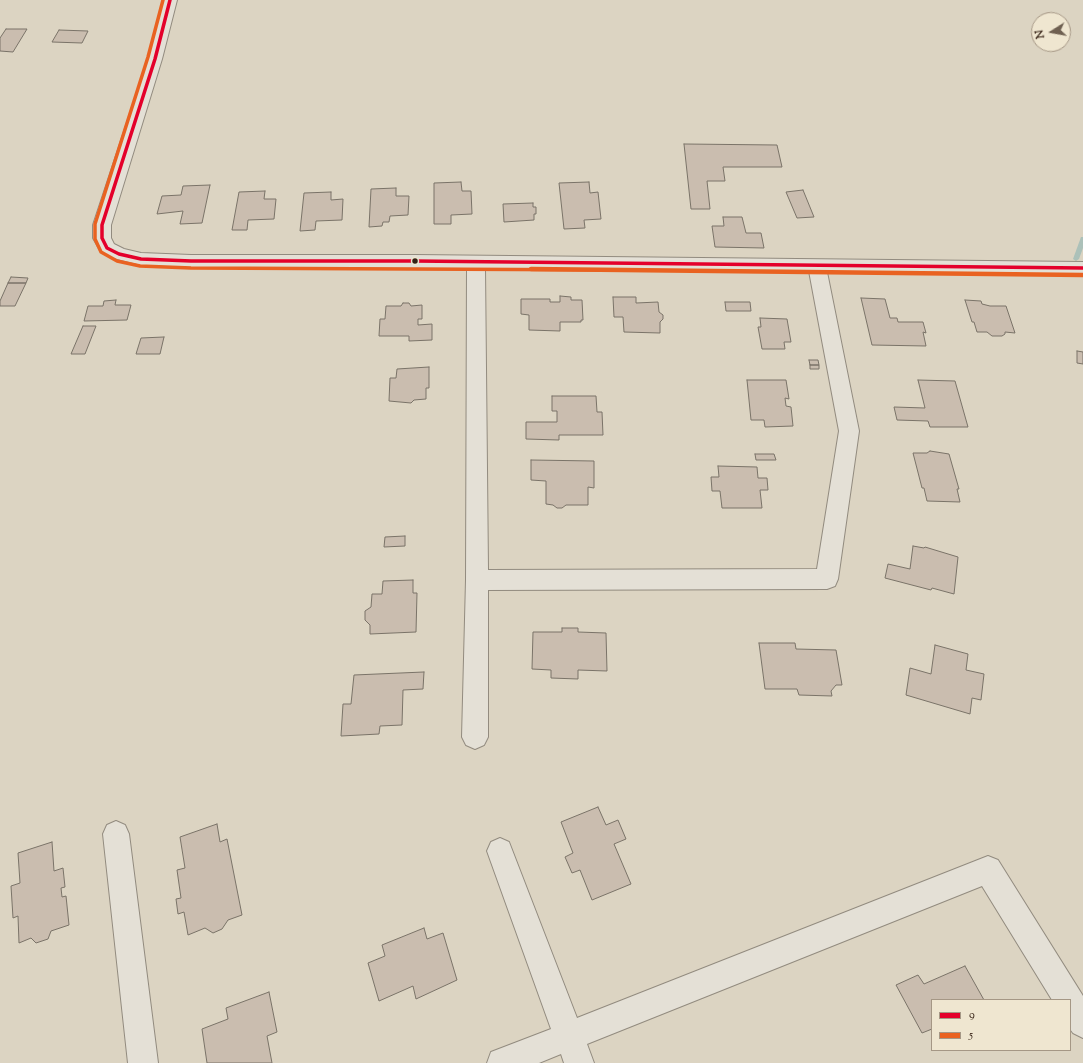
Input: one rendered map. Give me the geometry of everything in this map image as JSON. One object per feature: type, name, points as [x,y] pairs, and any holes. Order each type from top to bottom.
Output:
[{"type":"street","points":[[170,0],[155,59],[102,225],[102,238],[107,248],[119,254],[141,259],[191,261],[476,262],[1083,268]]},
{"type":"street","points":[[475,737],[477,580],[476,262]]},
{"type":"street","points":[[477,580],[827,579],[849,431],[817,265]]},
{"type":"street","points":[[116,834],[143,1063]]},
{"type":"street","points":[[500,851],[579,1063]]},
{"type":"street","points":[[502,1063],[988,870],[1068,999]]},
{"type":"street","points":[[1071,1004],[1083,1023]]},
{"type":"building","points":[[6,29],[27,29],[13,52],[0,51],[0,38]]},
{"type":"building","points":[[59,30],[88,31],[82,43],[52,42]]},
{"type":"building","points":[[684,144],[777,145],[782,167],[723,167],[725,181],[707,181],[710,209],[691,209]]},
{"type":"building","points":[[461,182],[462,191],[471,191],[472,214],[451,215],[451,224],[434,224],[434,183]]},
{"type":"building","points":[[589,182],[590,193],[598,192],[601,219],[584,220],[585,228],[564,229],[559,183]]},
{"type":"building","points":[[210,185],[202,223],[180,224],[183,211],[157,214],[162,196],[181,195],[183,186]]},
{"type":"building","points":[[396,188],[396,196],[409,196],[408,215],[390,216],[389,222],[383,222],[382,226],[369,227],[371,189]]},
{"type":"building","points":[[803,190],[814,217],[797,218],[786,192]]},
{"type":"building","points":[[265,191],[264,199],[276,199],[274,219],[248,220],[247,230],[232,230],[239,192]]},
{"type":"building","points":[[331,192],[331,200],[343,199],[342,220],[316,221],[315,230],[300,231],[304,193]]},
{"type":"building","points":[[533,203],[533,207],[536,207],[534,220],[504,222],[503,204]]},
{"type":"building","points":[[723,217],[742,217],[746,233],[761,233],[764,248],[715,247],[712,226],[724,226]]},
{"type":"building","points":[[11,277],[28,278],[26,283],[8,283]]},
{"type":"building","points":[[8,283],[26,283],[15,306],[0,306],[0,301]]},
{"type":"building","points":[[560,296],[571,297],[571,300],[582,300],[583,320],[581,320],[581,322],[560,322],[560,331],[529,330],[529,315],[521,314],[521,299],[550,299],[550,302],[560,302]]},
{"type":"building","points":[[613,297],[636,297],[636,303],[658,302],[659,312],[663,315],[663,319],[660,322],[660,333],[624,332],[623,317],[614,317]]},
{"type":"building","points":[[861,298],[885,299],[890,318],[897,318],[898,322],[923,322],[926,333],[923,332],[926,346],[872,345]]},
{"type":"building","points":[[116,300],[115,305],[131,305],[127,320],[84,321],[88,306],[103,306],[104,301]]},
{"type":"building","points":[[965,300],[981,301],[982,304],[990,306],[1006,306],[1015,333],[1005,332],[1002,336],[992,336],[987,332],[977,332]]},
{"type":"building","points":[[725,302],[750,302],[751,311],[726,311]]},
{"type":"building","points":[[403,303],[409,303],[411,306],[422,305],[422,319],[418,319],[418,325],[432,324],[432,340],[409,341],[409,336],[379,336],[380,319],[385,319],[386,306],[401,306]]},
{"type":"building","points":[[760,318],[787,319],[791,342],[784,342],[785,349],[762,349],[758,327],[761,327]]},
{"type":"building","points":[[83,326],[96,326],[85,354],[71,354]]},
{"type":"building","points":[[164,337],[160,354],[136,354],[141,338]]},
{"type":"building","points":[[1077,351],[1083,352],[1083,364],[1077,363]]},
{"type":"building","points":[[809,360],[818,360],[819,365],[810,365]]},
{"type":"building","points":[[810,365],[819,365],[819,369],[810,369]]},
{"type":"building","points":[[429,367],[429,388],[426,388],[426,399],[414,400],[411,403],[389,401],[390,378],[396,378],[397,369]]},
{"type":"building","points":[[747,380],[786,380],[789,399],[785,398],[786,406],[791,407],[793,426],[765,427],[764,420],[751,420]]},
{"type":"building","points":[[918,380],[955,381],[968,427],[930,427],[928,421],[897,420],[894,407],[925,408]]},
{"type":"building","points":[[552,396],[596,396],[597,412],[602,412],[603,435],[559,435],[559,440],[526,439],[526,422],[557,422],[557,411],[552,411]]},
{"type":"building","points":[[930,451],[949,454],[959,489],[957,489],[960,502],[927,501],[913,453],[927,453]]},
{"type":"building","points":[[755,454],[774,454],[776,460],[756,460]]},
{"type":"building","points":[[531,460],[594,461],[594,488],[588,487],[588,505],[566,505],[562,508],[557,508],[553,505],[546,504],[546,481],[531,480]]},
{"type":"building","points":[[718,466],[757,467],[758,478],[767,478],[768,490],[760,490],[762,508],[722,508],[720,491],[712,491],[711,477],[719,477]]},
{"type":"building","points":[[405,536],[405,546],[384,547],[385,537]]},
{"type":"building","points":[[913,546],[925,547],[958,557],[954,594],[932,588],[931,590],[885,578],[888,564],[910,569]]},
{"type":"building","points":[[413,580],[413,593],[417,593],[416,632],[370,634],[370,625],[365,620],[365,611],[371,607],[372,594],[382,594],[383,581]]},
{"type":"building","points":[[562,628],[578,628],[578,632],[606,633],[607,671],[578,670],[578,679],[551,678],[551,670],[532,669],[533,632],[562,632]]},
{"type":"building","points":[[759,643],[795,643],[796,649],[836,650],[842,685],[836,685],[831,691],[832,696],[799,695],[797,689],[765,689]]},
{"type":"building","points":[[935,645],[968,654],[966,670],[984,674],[981,700],[972,698],[970,714],[906,695],[910,668],[931,674]]},
{"type":"building","points":[[424,672],[423,689],[403,690],[402,725],[380,726],[379,734],[341,736],[343,704],[351,704],[354,675]]},
{"type":"building","points":[[598,807],[606,825],[618,820],[626,839],[614,844],[631,884],[592,900],[580,870],[572,873],[565,857],[573,853],[561,822]]},
{"type":"building","points":[[217,824],[220,842],[227,839],[242,915],[228,920],[222,929],[213,933],[205,928],[188,935],[184,912],[178,914],[176,899],[181,898],[177,870],[185,868],[180,837]]},
{"type":"building","points":[[52,842],[54,871],[63,868],[65,887],[61,888],[62,897],[66,896],[69,925],[51,931],[48,939],[36,943],[31,938],[19,943],[18,916],[13,918],[11,886],[20,883],[18,853]]},
{"type":"building","points":[[424,928],[427,939],[443,933],[457,980],[416,999],[413,986],[379,1001],[368,963],[385,956],[382,945]]},
{"type":"building","points":[[965,966],[983,999],[931,999],[931,1029],[922,1033],[896,985],[918,975],[924,984]]},
{"type":"building","points":[[269,992],[277,1032],[267,1036],[272,1063],[207,1063],[202,1029],[228,1019],[226,1008]]},
{"type":"waterway","points":[[1076,259],[1083,239]]},
{"type":"transit line","name":"5","points":[[163,0],[148,57],[95,224],[95,239],[101,252],[117,261],[140,266],[191,268],[415,268],[1083,275]]},
{"type":"transit line","name":"9","points":[[170,0],[155,59],[102,225],[102,238],[107,248],[119,254],[141,259],[191,261],[415,261],[1083,268]]}]
